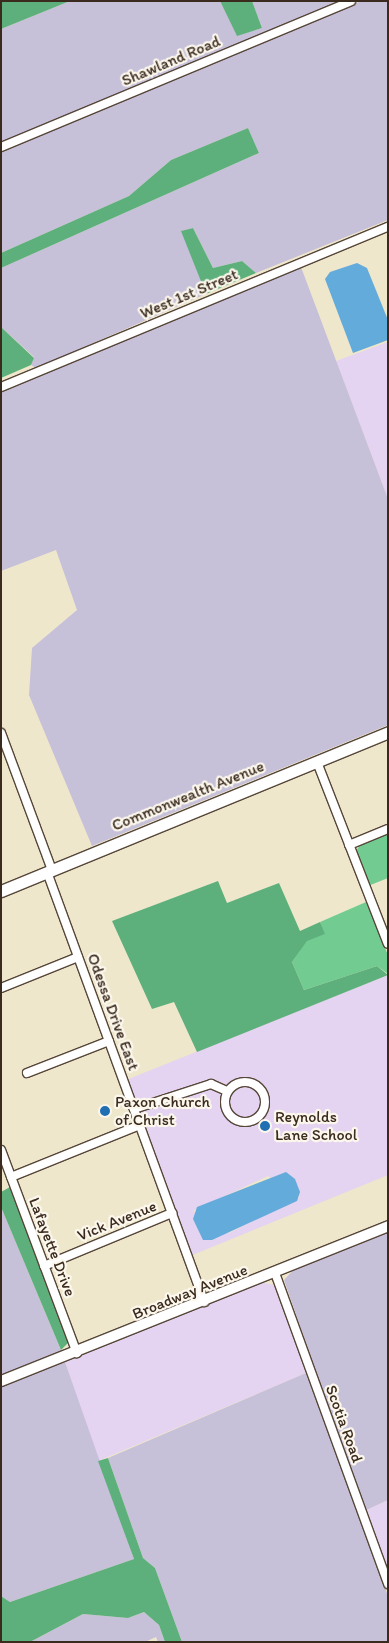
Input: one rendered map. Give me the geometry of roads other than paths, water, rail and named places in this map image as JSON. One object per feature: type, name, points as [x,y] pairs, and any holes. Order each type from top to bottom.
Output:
[{"type":"main road","name":"Commonwealth Avenue","points":[[1,891],[388,732]]},
{"type":"street","name":"Shawland Road","points":[[1,148],[351,1]]},
{"type":"street","name":"West 1st Street","points":[[1,387],[388,227]]},
{"type":"street","name":"Odessa Drive East","points":[[1,733],[78,957],[204,1302]]},
{"type":"street","points":[[317,762],[385,931],[388,944]]},
{"type":"street","points":[[349,845],[388,829]]},
{"type":"street","points":[[1,988],[78,957]]},
{"type":"street","points":[[27,1073],[109,1041]]},
{"type":"street","points":[[243,1081],[257,1085],[265,1096],[264,1110],[248,1122],[236,1120],[224,1105],[227,1091],[243,1081]]},
{"type":"street","points":[[134,1109],[211,1084],[227,1091]]},
{"type":"street","points":[[11,1177],[140,1126]]},
{"type":"street","name":"Lafayette Drive","points":[[1,1150],[77,1353]]},
{"type":"street","name":"Vick Avenue","points":[[44,1266],[172,1213]]},
{"type":"street","name":"Broadway Avenue","points":[[1,1381],[77,1353],[388,1226]]},
{"type":"street","name":"Scotia Road","points":[[275,1273],[388,1584]]},
{"type":"water","points":[[357,263],[367,268],[388,320],[388,340],[353,353],[325,279],[330,272]]},
{"type":"water","points":[[286,1172],[295,1179],[300,1192],[297,1201],[212,1240],[203,1240],[193,1219],[197,1207]]},
{"type":"place","name":"Paxon Church of Christ","points":[[105,1111]]},
{"type":"place","name":"Reynolds Lane School","points":[[265,1126]]}]
